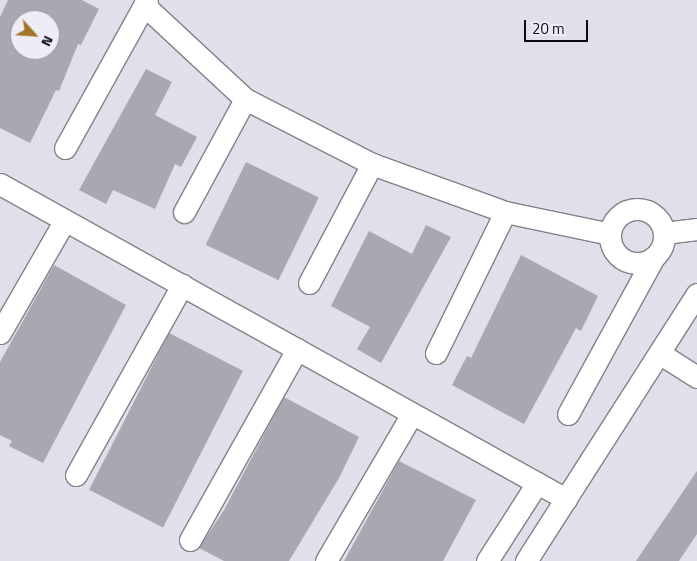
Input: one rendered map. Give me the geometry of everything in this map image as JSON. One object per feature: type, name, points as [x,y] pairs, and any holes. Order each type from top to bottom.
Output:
[{"type":"street","points":[[65,148],[145,3],[245,98],[372,164],[505,212],[610,234]]},
{"type":"street","points":[[184,212],[245,98]]},
{"type":"street","points":[[309,283],[372,164]]},
{"type":"street","points":[[0,184],[566,499]]},
{"type":"street","points":[[568,414],[654,257],[660,250],[664,233],[656,217],[641,209],[632,209],[618,218],[610,234],[615,251],[629,262],[638,263],[654,257]]},
{"type":"street","points":[[436,353],[505,212]]},
{"type":"street","points":[[0,333],[65,220]]},
{"type":"street","points":[[664,233],[697,229]]},
{"type":"street","points":[[76,475],[182,285]]},
{"type":"street","points":[[526,561],[697,294]]},
{"type":"street","points":[[190,540],[297,349]]},
{"type":"street","points":[[659,353],[697,377]]},
{"type":"street","points":[[326,561],[412,414]]},
{"type":"street","points":[[487,561],[537,483]]},
{"type":"building","points":[[8,0],[82,0],[99,9],[81,45],[78,44],[59,91],[56,90],[30,143],[0,128],[0,17]]},
{"type":"building","points":[[146,69],[172,82],[155,115],[197,137],[181,167],[175,164],[155,209],[113,190],[106,204],[79,190]]},
{"type":"building","points":[[246,162],[319,198],[278,280],[206,245]]},
{"type":"building","points":[[426,225],[451,237],[381,363],[357,349],[370,327],[331,306],[369,231],[412,254]]},
{"type":"building","points":[[521,255],[598,296],[581,331],[576,328],[524,424],[452,385],[467,356],[471,358]]},
{"type":"building","points":[[54,265],[126,305],[43,463],[9,446],[12,441],[0,435],[0,362]]},
{"type":"building","points":[[169,333],[243,371],[163,527],[89,490]]},
{"type":"building","points":[[284,397],[359,437],[339,478],[289,561],[224,561],[199,548],[224,510]]},
{"type":"building","points":[[399,461],[476,500],[443,561],[344,561]]},
{"type":"building","points":[[697,471],[697,534],[679,561],[636,561]]}]
